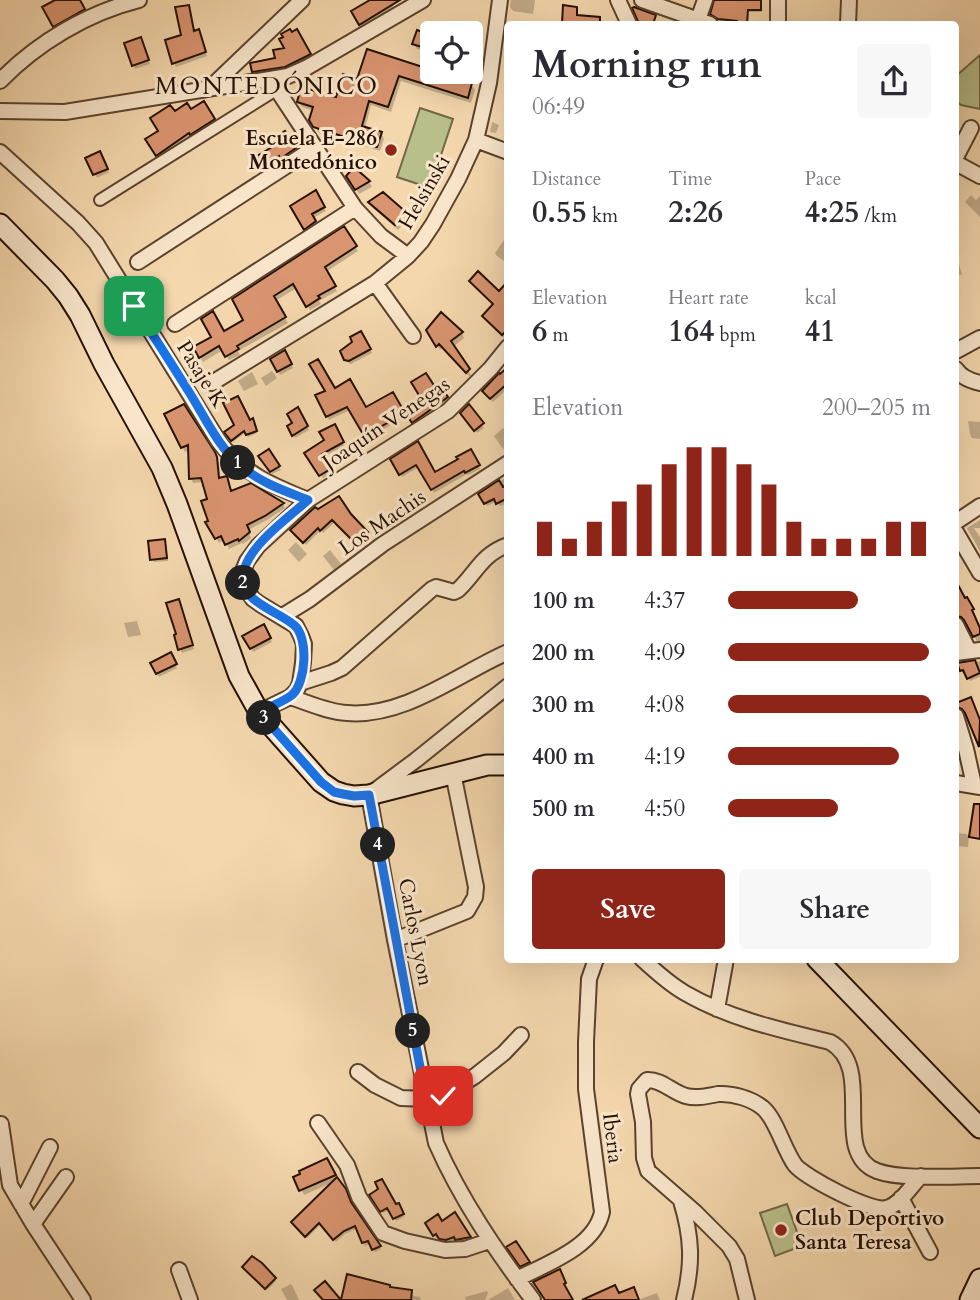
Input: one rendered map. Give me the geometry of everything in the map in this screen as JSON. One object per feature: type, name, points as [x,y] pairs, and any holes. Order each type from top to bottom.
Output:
[{"type":"main road","points":[[0,223],[55,280],[80,315],[162,468],[239,676],[259,712],[321,782],[334,792],[354,796],[369,795],[487,765],[504,765]]},
{"type":"main road","points":[[821,963],[980,1128]]},
{"type":"main road","points":[[970,1300],[980,1279]]},
{"type":"street","points":[[0,81],[40,47],[75,25],[104,11],[139,0]]},
{"type":"street","points":[[100,200],[273,85],[423,0]]},
{"type":"street","name":"Helsinski","points":[[212,383],[375,283],[421,242],[458,179],[476,140],[489,83],[500,0]]},
{"type":"street","points":[[618,0],[628,21]]},
{"type":"street","points":[[642,0],[701,21]]},
{"type":"street","points":[[704,21],[705,0]]},
{"type":"street","points":[[778,0],[778,21]]},
{"type":"street","points":[[849,0],[849,21]]},
{"type":"street","points":[[210,88],[299,1]]},
{"type":"street","points":[[0,111],[65,112],[210,88],[273,85]]},
{"type":"street","points":[[273,85],[355,208],[381,236],[408,256]]},
{"type":"street","points":[[959,151],[971,128]]},
{"type":"street","points":[[476,140],[504,150]]},
{"type":"street","points":[[138,262],[314,148]]},
{"type":"street","name":"Pasaje K","points":[[0,152],[78,223],[96,243],[228,453],[258,478],[308,500]]},
{"type":"street","points":[[959,165],[980,176]]},
{"type":"street","points":[[175,324],[355,208]]},
{"type":"street","points":[[375,283],[413,336]]},
{"type":"street","points":[[959,348],[980,338]]},
{"type":"street","name":"Joaquín Venegas","points":[[300,682],[303,663],[301,636],[296,626],[253,599],[242,580],[247,561],[258,546],[308,500],[448,411],[504,352]]},
{"type":"street","points":[[959,373],[980,383]]},
{"type":"street","name":"Los Machis","points":[[281,617],[310,599],[383,544],[504,466]]},
{"type":"street","points":[[959,520],[980,506]]},
{"type":"street","points":[[959,537],[980,573]]},
{"type":"street","points":[[259,712],[290,696],[297,690],[300,682],[342,668],[432,589],[436,587],[454,592],[492,552],[504,547]]},
{"type":"street","points":[[959,630],[973,651]]},
{"type":"street","points":[[290,696],[324,709],[347,713],[375,712],[428,694],[504,654]]},
{"type":"street","points":[[369,795],[504,689]]},
{"type":"street","points":[[959,726],[977,786],[959,783]]},
{"type":"street","points":[[395,940],[467,911],[475,897],[477,887],[453,773]]},
{"type":"street","name":"Carlos Lyon","points":[[369,795],[436,1143],[489,1241],[533,1300]]},
{"type":"street","name":"Iberia","points":[[517,1279],[577,1248],[600,1223],[602,1212],[586,1089],[589,979],[595,963]]},
{"type":"street","points":[[646,963],[683,992],[717,1009],[756,1023],[836,1045],[851,1070],[855,1140],[861,1158],[870,1168],[891,1174],[980,1176]]},
{"type":"street","points":[[717,1009],[725,963]]},
{"type":"street","points":[[358,1072],[375,1086],[401,1098],[426,1099],[443,1096],[475,1076],[522,1035]]},
{"type":"street","points":[[747,1300],[737,1259],[729,1246],[648,1171],[638,1094],[647,1080],[654,1080],[690,1097],[723,1094],[744,1098],[764,1108],[798,1169],[860,1203],[878,1209],[891,1206],[921,1176]]},
{"type":"street","points":[[318,1123],[347,1165],[359,1197],[383,1233],[445,1250],[465,1249],[489,1241]]},
{"type":"street","points":[[1,1124],[5,1188],[21,1204],[83,1300]]},
{"type":"street","points":[[21,1204],[50,1147]]},
{"type":"street","points":[[33,1224],[66,1177]]},
{"type":"street","points":[[901,1198],[930,1252]]},
{"type":"street","points":[[681,1201],[691,1243],[684,1300]]},
{"type":"street","points":[[179,1270],[190,1300]]},
{"type":"green space","points":[[980,55],[980,109],[959,103],[959,73]]},
{"type":"green space","points":[[420,108],[453,119],[430,188],[397,177]]},
{"type":"green space","name":"Club Deportivo Santa Teresa","points":[[787,1204],[802,1246],[775,1256],[760,1213]]},
{"type":"building","points":[[55,0],[80,0],[85,9],[53,27],[42,7]]},
{"type":"building","points":[[370,0],[400,0],[359,25],[351,11]]},
{"type":"building","points":[[714,0],[761,0],[761,10],[748,10],[747,21],[718,19],[710,14]]},
{"type":"building","points":[[189,5],[194,31],[199,29],[206,52],[172,64],[165,40],[181,35],[175,7]]},
{"type":"building","points":[[563,5],[577,7],[577,15],[600,17],[600,21],[562,21]]},
{"type":"building","points":[[632,8],[656,15],[654,21],[638,21]]},
{"type":"building","points":[[290,29],[292,32],[297,29],[311,54],[285,67],[252,72],[250,63],[275,58],[273,50],[284,48],[279,39],[283,37],[281,34]]},
{"type":"building","points":[[417,30],[420,31],[420,46],[412,44]]},
{"type":"building","points":[[141,37],[149,60],[132,66],[124,43]]},
{"type":"building","points":[[367,49],[420,66],[420,83],[399,76],[388,107],[369,101],[362,126],[382,132],[377,147],[313,127],[309,120],[313,107],[297,102],[301,87],[336,97],[343,74],[357,79]]},
{"type":"building","points":[[424,84],[472,84],[468,98]]},
{"type":"building","points":[[204,101],[215,119],[156,156],[145,139],[158,131],[150,118],[170,105],[175,111],[187,103],[191,109]]},
{"type":"building","points":[[285,131],[296,148],[264,166],[257,156],[272,147],[269,142]]},
{"type":"building","points":[[100,151],[108,169],[93,175],[85,158]]},
{"type":"building","points":[[354,167],[370,181],[355,190],[346,176]]},
{"type":"building","points":[[316,190],[325,207],[312,214],[316,221],[304,230],[290,206]]},
{"type":"building","points":[[383,192],[406,212],[395,225],[368,202]]},
{"type":"building","points":[[344,226],[357,246],[325,267],[336,286],[318,296],[320,298],[306,307],[293,284],[274,296],[286,317],[237,346],[239,349],[225,357],[219,346],[199,358],[193,347],[211,337],[201,319],[213,311],[224,331],[243,320],[232,299]]},
{"type":"building","points":[[478,271],[499,291],[504,285],[502,335],[482,316],[493,304],[469,281]]},
{"type":"building","points":[[441,312],[463,332],[451,341],[470,369],[466,373],[439,344],[436,347],[426,330]]},
{"type":"building","points":[[361,331],[371,349],[349,361],[344,360],[340,351],[352,342],[350,337]]},
{"type":"building","points":[[285,350],[292,364],[277,372],[270,359]]},
{"type":"building","points":[[318,359],[335,388],[350,379],[366,407],[393,392],[405,413],[364,436],[347,407],[326,417],[315,395],[325,391],[309,364]]},
{"type":"building","points":[[504,370],[504,387],[490,399],[482,391]]},
{"type":"building","points":[[426,373],[437,390],[441,387],[448,397],[412,423],[406,414],[423,402],[411,382]]},
{"type":"building","points":[[238,396],[250,420],[253,418],[257,431],[246,435],[244,431],[231,441],[224,432],[234,425],[223,403]]},
{"type":"building","points":[[184,404],[215,452],[219,478],[227,476],[231,491],[251,483],[284,503],[247,525],[250,532],[239,541],[238,539],[225,545],[221,536],[215,539],[205,522],[208,521],[201,501],[207,499],[201,478],[189,479],[188,445],[181,448],[164,414]]},
{"type":"building","points":[[469,404],[484,423],[474,431],[460,413]]},
{"type":"building","points":[[298,407],[308,426],[292,436],[287,426],[292,423],[287,414]]},
{"type":"building","points":[[335,424],[344,442],[322,454],[332,468],[319,476],[304,453],[324,440],[319,432]]},
{"type":"building","points":[[418,441],[435,472],[471,449],[480,465],[431,490],[416,465],[399,475],[390,459]]},
{"type":"building","points":[[269,449],[280,466],[270,472],[258,456]]},
{"type":"building","points":[[499,480],[504,487],[504,500],[496,504],[494,499],[484,504],[478,494]]},
{"type":"building","points":[[339,496],[368,532],[356,544],[332,520],[320,531],[318,528],[303,543],[290,530],[315,507],[318,509]]},
{"type":"building","points":[[165,539],[167,558],[150,560],[148,541]]},
{"type":"building","points":[[959,587],[974,609],[972,610],[980,634],[973,637],[961,617]]},
{"type":"building","points":[[179,599],[193,645],[178,650],[166,603]]},
{"type":"building","points":[[264,624],[271,638],[250,649],[242,636]]},
{"type":"building","points":[[171,652],[177,664],[156,674],[150,663]]},
{"type":"building","points":[[975,660],[980,673],[967,679],[963,670],[960,671],[959,663]]},
{"type":"building","points":[[971,697],[980,720],[979,747],[965,713],[959,708],[959,702]]},
{"type":"building","points":[[974,804],[980,804],[980,839],[969,837]]},
{"type":"building","points":[[327,1158],[336,1175],[299,1191],[293,1177],[300,1174],[299,1171]]},
{"type":"building","points":[[337,1177],[381,1246],[372,1250],[368,1241],[362,1243],[355,1226],[333,1240],[319,1223],[305,1237],[291,1222]]},
{"type":"building","points":[[382,1179],[404,1214],[393,1219],[387,1208],[380,1212],[369,1195],[378,1189],[375,1182]]},
{"type":"building","points":[[455,1212],[471,1237],[446,1240],[439,1239],[436,1234],[433,1236],[425,1223],[438,1214],[442,1221]]},
{"type":"building","points":[[516,1241],[530,1262],[520,1267],[506,1247]]},
{"type":"building","points":[[252,1256],[276,1278],[265,1289],[242,1267]]},
{"type":"building","points":[[560,1269],[566,1283],[564,1284],[573,1300],[545,1300],[533,1282]]},
{"type":"building","points":[[347,1274],[390,1287],[412,1290],[411,1300],[341,1300]]},
{"type":"building","points":[[325,1281],[341,1300],[323,1300],[314,1290]]},
{"type":"building","points":[[615,1285],[619,1293],[634,1287],[639,1300],[582,1300]]},
{"type":"place","name":"Escuela E-286 Montedónico","points":[[391,150]]},
{"type":"place","name":"Club Deportivo Santa Teresa","points":[[781,1230]]},
{"type":"district","name":"MONTEDÓNICO","points":[[267,86]]},
{"type":"route","points":[[134,306],[228,453],[258,478],[308,500],[258,546],[243,571],[242,580],[253,599],[296,626],[303,644],[303,663],[297,690],[259,712],[321,782],[334,792],[354,796],[369,795],[426,1099],[443,1096]]}]
